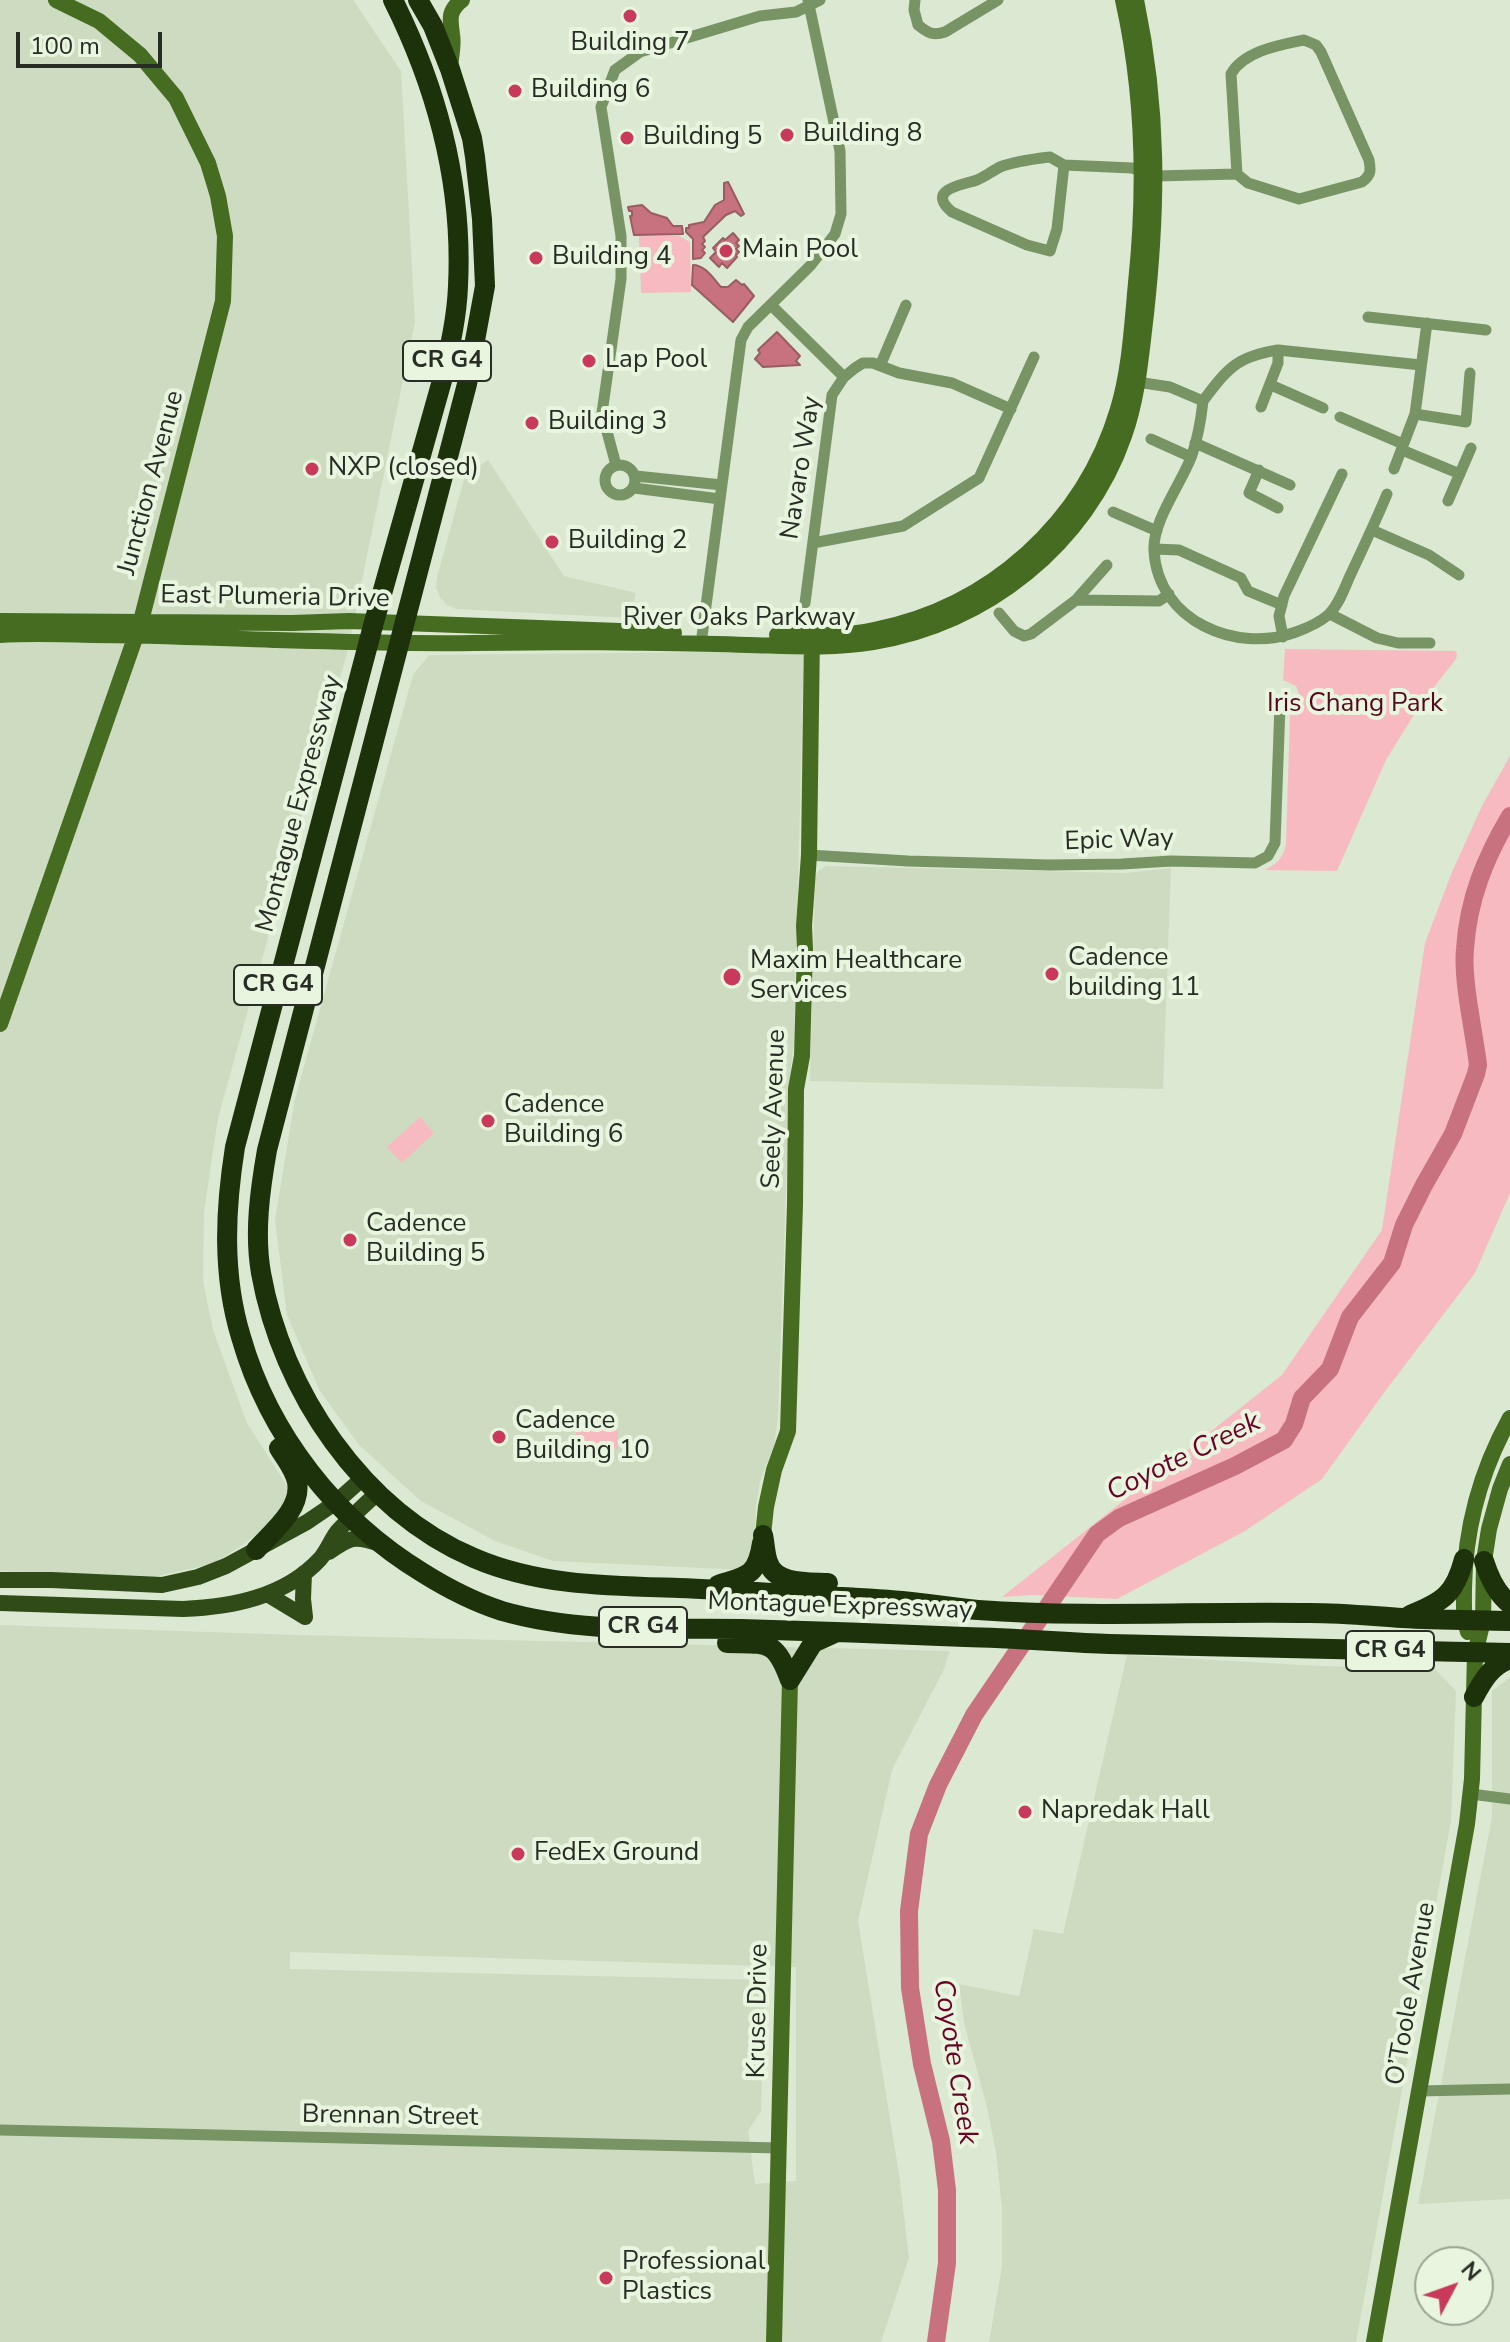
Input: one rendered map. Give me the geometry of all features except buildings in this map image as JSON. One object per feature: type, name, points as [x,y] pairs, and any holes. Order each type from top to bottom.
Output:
[{"type":"highway","name":"Montague Expressway","points":[[393,0],[428,78],[443,128],[456,220],[458,285],[443,377],[235,1147],[229,1184],[226,1236],[228,1271],[239,1334],[264,1400],[278,1426],[335,1503],[381,1545],[438,1583],[499,1610],[563,1623],[1510,1656]]},
{"type":"highway","name":"Montague Expressway","points":[[418,0],[433,26],[450,69],[472,138],[482,219],[485,286],[467,384],[267,1150],[261,1183],[258,1236],[261,1271],[271,1311],[288,1362],[323,1424],[370,1485],[428,1534],[450,1547],[517,1572],[599,1586],[900,1601],[987,1610],[1117,1614],[1312,1613],[1510,1621]]},
{"type":"highway","points":[[256,1550],[284,1519],[298,1494],[297,1479],[266,1428],[264,1400]]},
{"type":"highway","points":[[703,1589],[743,1578],[751,1572],[760,1554],[763,1535]]},
{"type":"highway","points":[[763,1535],[768,1563],[779,1576],[874,1591],[900,1601]]},
{"type":"highway","points":[[1402,1618],[1446,1598],[1474,1560],[1510,1604]]},
{"type":"highway","points":[[661,1628],[708,1642],[763,1644],[776,1650],[790,1680]]},
{"type":"highway","points":[[790,1680],[813,1643],[824,1636],[843,1631]]},
{"type":"highway","points":[[1474,1697],[1484,1677],[1510,1656]]},
{"type":"main road","points":[[0,1580],[162,1585],[198,1577],[256,1550],[370,1485]]},
{"type":"main road","points":[[322,1557],[337,1533],[351,1519],[370,1485]]},
{"type":"main road","points":[[0,1603],[209,1608],[267,1594],[304,1573],[347,1539],[361,1538],[381,1545]]},
{"type":"main road","points":[[267,1594],[305,1617],[304,1573]]},
{"type":"street","name":"Junction Avenue","points":[[0,1024],[139,628],[223,301],[225,236],[218,196],[208,163],[176,98],[140,55],[99,21],[56,0]]},
{"type":"street","points":[[450,69],[453,36],[449,24],[450,13],[462,0]]},
{"type":"street","points":[[915,0],[918,25],[937,35],[998,0]]},
{"type":"street","name":"River Oaks Parkway","points":[[1123,0],[1150,174]]},
{"type":"street","name":"River Oaks Parkway","points":[[402,634],[532,642],[635,643],[645,638],[812,641],[914,620],[965,598],[1009,570],[1056,525],[1087,481],[1132,381],[1139,261],[1150,174],[1151,79],[1136,0]]},
{"type":"street","points":[[616,465],[602,413],[621,279],[621,236],[601,107],[615,70],[640,52],[760,16],[796,12],[812,2],[840,151],[841,214],[835,234],[811,265],[748,327],[741,340],[702,639]]},
{"type":"street","points":[[1064,165],[1057,229],[1050,251],[1027,245],[952,212],[943,199],[945,192],[954,185],[976,180],[1001,167],[1050,157],[1064,165],[1132,168],[1150,174],[1237,174],[1248,183],[1299,199],[1362,182],[1369,177],[1369,160],[1321,52],[1312,42],[1304,40],[1248,57],[1237,64],[1231,74],[1237,174]]},
{"type":"street","points":[[771,305],[844,377]]},
{"type":"street","points":[[906,305],[880,366],[917,378],[952,383],[1011,409]]},
{"type":"street","points":[[1368,317],[1486,330]]},
{"type":"street","points":[[1394,469],[1415,414],[1427,323]]},
{"type":"street","points":[[1387,494],[1330,614],[1309,628],[1283,637],[1250,640],[1223,635],[1206,628],[1175,604],[1158,575],[1154,549],[1157,531],[1191,457],[1201,424],[1203,401],[1223,374],[1238,362],[1261,352],[1278,350],[1421,365]]},
{"type":"street","points":[[1261,407],[1278,363],[1278,350]]},
{"type":"street","points":[[813,543],[903,526],[979,478],[1034,357]]},
{"type":"street","name":"Navaro Way","points":[[805,603],[832,395],[844,377],[863,363],[880,366]]},
{"type":"street","points":[[1415,414],[1466,422],[1470,373]]},
{"type":"street","points":[[1132,381],[1170,387],[1203,401]]},
{"type":"street","points":[[1271,385],[1323,408]]},
{"type":"street","points":[[1340,417],[1460,474]]},
{"type":"street","points":[[1151,439],[1191,457]]},
{"type":"street","points":[[1195,443],[1290,485]]},
{"type":"street","points":[[1448,501],[1471,448]]},
{"type":"street","points":[[635,482],[628,466],[616,465],[606,474],[607,487],[613,494],[622,495],[635,482],[722,485]]},
{"type":"street","points":[[1259,470],[1249,493],[1278,508]]},
{"type":"street","points":[[1283,637],[1279,616],[1282,605],[1342,474]]},
{"type":"street","points":[[635,482],[720,499]]},
{"type":"street","points":[[1113,512],[1157,531]]},
{"type":"street","points":[[1372,530],[1429,555],[1459,575]]},
{"type":"street","points":[[1154,549],[1179,550],[1241,578],[1248,591],[1282,605]]},
{"type":"street","points":[[999,613],[1014,631],[1024,636],[1031,634],[1076,600],[1107,565]]},
{"type":"street","points":[[1076,600],[1159,601],[1169,594]]},
{"type":"street","points":[[1330,614],[1377,638],[1398,643],[1430,643]]},
{"type":"street","name":"East Plumeria Drive","points":[[0,621],[139,628]]},
{"type":"street","name":"East Plumeria Drive","points":[[0,635],[278,623],[402,634]]},
{"type":"street","points":[[532,642],[547,636],[593,636],[607,631]]},
{"type":"street","name":"River Oaks Parkway","points":[[402,634],[607,631],[702,639]]},
{"type":"street","name":"Seely Avenue","points":[[763,1535],[774,1470],[788,1431],[796,1089],[802,1056],[804,926],[809,855],[812,641]]},
{"type":"street","name":"Epic Way","points":[[809,855],[1049,865],[1171,861],[1255,863],[1268,856],[1275,843],[1280,705],[1285,698]]},
{"type":"street","points":[[1474,1560],[1469,1526],[1480,1482],[1510,1418]]},
{"type":"street","points":[[1474,1560],[1489,1529],[1510,1464]]},
{"type":"street","name":"O’Toole Avenue","points":[[1374,2342],[1471,1794],[1474,1560]]},
{"type":"street","name":"Kruse Drive","points":[[774,2342],[790,1680]]},
{"type":"street","points":[[1471,1794],[1510,1799]]},
{"type":"street","points":[[1419,2091],[1510,2089]]},
{"type":"street","name":"Brennan Street","points":[[0,2130],[779,2148]]},
{"type":"shaded area","points":[[0,0],[353,0],[401,71],[415,322],[347,653],[218,1118],[204,1212],[203,1281],[213,1330],[247,1423],[289,1489],[283,1515],[238,1548],[212,1564],[153,1577],[0,1571]]},
{"type":"shaded area","points":[[728,182],[744,214],[741,216],[735,211],[726,215],[703,237],[705,247],[702,250],[705,253],[701,258],[693,259],[693,239],[686,228],[704,222],[715,205],[724,200],[724,183]]},
{"type":"shaded area","points":[[642,205],[651,213],[667,218],[673,226],[682,226],[683,234],[634,235],[630,216],[632,211],[628,207]]},
{"type":"shaded area","name":"Main Pool","points":[[733,233],[739,240],[736,243],[739,246],[736,249],[739,252],[737,257],[727,268],[722,263],[719,267],[710,258],[716,252],[713,248]]},
{"type":"shaded area","points":[[693,265],[705,270],[721,287],[728,287],[736,280],[754,296],[733,322],[692,285]]},
{"type":"shaded area","points":[[777,332],[800,356],[796,361],[800,365],[763,367],[755,359],[760,353],[758,350]]},
{"type":"shaded area","points":[[488,460],[564,576],[636,593],[630,618],[456,609],[447,605],[436,588],[437,577],[465,476]]},
{"type":"shaded area","points":[[804,651],[794,1041],[778,1418],[774,1445],[760,1481],[754,1549],[745,1570],[553,1561],[495,1541],[421,1501],[359,1445],[320,1391],[287,1315],[275,1220],[295,1099],[413,675],[429,655]]},
{"type":"shaded area","points":[[826,866],[1127,873],[1171,868],[1163,1089],[810,1081],[815,878],[817,872]]},
{"type":"shaded area","points":[[0,1625],[950,1651],[944,1669],[892,1770],[858,1921],[899,2174],[909,2258],[881,2342],[0,2342]],"holes":[[[290,1952],[796,1967],[796,2181],[755,2184],[748,2131],[761,2111],[765,1980],[290,1969]]]},
{"type":"shaded area","points":[[1127,1655],[1319,1666],[1434,1668],[1456,1691],[1451,1821],[1356,2342],[989,2342],[1002,2267],[1002,2208],[996,2152],[964,2023],[959,1984],[1019,1996],[1034,1929],[1063,1934]]},
{"type":"shaded area","points":[[1510,1677],[1510,2199],[1418,2204],[1492,1817],[1492,1691]]},
{"type":"green space","points":[[639,236],[679,236],[690,242],[691,292],[641,293]]},
{"type":"green space","name":"Iris Chang Park","points":[[1285,649],[1455,651],[1457,654],[1386,760],[1337,871],[1265,870],[1279,860],[1286,844],[1290,715],[1301,699],[1296,686],[1283,680]]},
{"type":"green space","points":[[1510,756],[1510,1193],[1475,1273],[1322,1479],[1245,1531],[1117,1599],[1032,1595],[1002,1597],[1282,1375],[1382,1230],[1425,943],[1482,806]]},
{"type":"green space","points":[[420,1117],[434,1133],[402,1163],[387,1147]]},
{"type":"green space","points":[[576,1426],[618,1427],[618,1449],[576,1447]]},
{"type":"waterway","name":"Coyote Creek","points":[[936,2342],[947,2263],[947,2190],[941,2141],[922,2064],[910,1988],[909,1911],[919,1834],[938,1785],[974,1715],[1097,1534],[1119,1518],[1235,1466],[1284,1440],[1294,1424],[1302,1398],[1330,1369],[1350,1317],[1392,1263],[1404,1225],[1453,1134],[1476,1074],[1478,1065],[1465,976],[1467,931],[1479,880],[1510,816]]},
{"type":"place","name":"Building 7","points":[[630,16]]},
{"type":"place","name":"Building 6","points":[[515,91]]},
{"type":"place","name":"Building 8","points":[[787,135]]},
{"type":"place","name":"Building 5","points":[[627,138]]},
{"type":"place","name":"Main Pool","points":[[726,251]]},
{"type":"place","name":"Building 4","points":[[536,258]]},
{"type":"place","name":"Lap Pool","points":[[589,361]]},
{"type":"place","name":"Building 3","points":[[532,423]]},
{"type":"place","name":"NXP (closed)","points":[[312,469]]},
{"type":"place","name":"Building 2","points":[[552,542]]},
{"type":"place","name":"Cadence building 11","points":[[1052,974]]},
{"type":"place","name":"Maxim Healthcare Services","points":[[732,977]]},
{"type":"place","name":"Cadence Building 6","points":[[488,1121]]},
{"type":"place","name":"Cadence Building 5","points":[[350,1240]]},
{"type":"place","name":"Cadence Building 10","points":[[499,1437]]},
{"type":"place","name":"Napredak Hall","points":[[1025,1812]]},
{"type":"place","name":"FedEx Ground","points":[[518,1854]]},
{"type":"place","name":"Professional Plastics","points":[[606,2278]]}]
